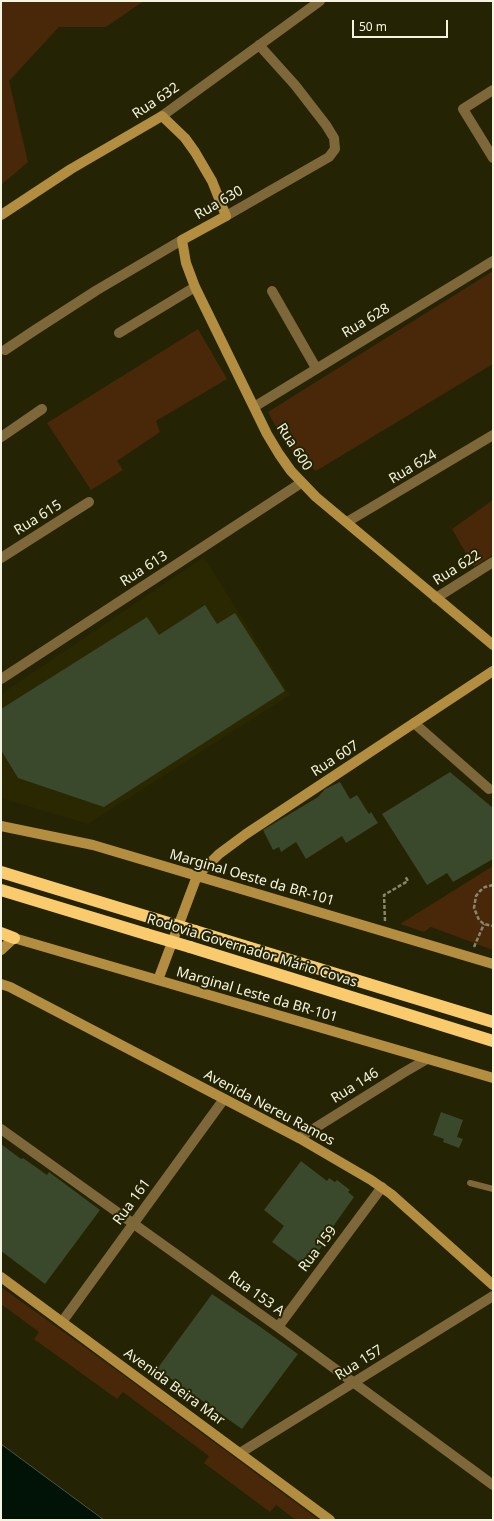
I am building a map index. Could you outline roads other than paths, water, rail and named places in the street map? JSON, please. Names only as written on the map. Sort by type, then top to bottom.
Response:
[{"type":"highway","name":"Rodovia Governador Mário Covas","points":[[1,872],[493,1022]]},
{"type":"highway","name":"Rodovia Governador Mário Covas","points":[[1,890],[493,1041]]},
{"type":"highway","points":[[1,933],[14,938]]},
{"type":"main road","name":"Rua 632","points":[[1,215],[71,169],[162,116]]},
{"type":"main road","points":[[162,116],[185,138],[195,152],[212,181],[226,216]]},
{"type":"main road","name":"Rua 630","points":[[182,240],[226,216]]},
{"type":"main road","name":"Rua 600","points":[[182,240],[186,263],[195,287],[254,407],[279,454],[301,483],[493,645]]},
{"type":"main road","name":"Rua 607","points":[[197,876],[219,854],[236,840],[493,671]]},
{"type":"main road","name":"Marginal Oeste da BR-101","points":[[1,826],[93,845],[493,964]]},
{"type":"main road","points":[[158,980],[197,876]]},
{"type":"main road","points":[[1,950],[14,938]]},
{"type":"main road","name":"Marginal Leste da BR-101","points":[[14,938],[493,1078]]},
{"type":"main road","name":"Avenida Nereu Ramos","points":[[1,977],[6,985],[299,1138],[382,1187],[493,1285]]},
{"type":"main road","name":"Avenida Beira Mar","points":[[1,1277],[330,1520]]},
{"type":"street","name":"Rua 632","points":[[162,116],[320,1]]},
{"type":"street","name":"Rua 630","points":[[226,216],[329,157],[335,149],[334,138],[322,119],[295,85],[259,45]]},
{"type":"street","points":[[493,90],[462,109],[493,158]]},
{"type":"street","name":"Rua 630","points":[[5,350],[97,290],[182,240]]},
{"type":"street","name":"Rua 628","points":[[254,407],[493,261]]},
{"type":"street","points":[[119,333],[195,287]]},
{"type":"street","points":[[272,291],[316,368]]},
{"type":"street","points":[[1,437],[42,409]]},
{"type":"street","name":"Rua 624","points":[[347,522],[493,435]]},
{"type":"street","name":"Rua 613","points":[[1,679],[301,483]]},
{"type":"street","name":"Rua 615","points":[[1,558],[89,502]]},
{"type":"street","name":"Rua 622","points":[[436,598],[493,562]]},
{"type":"street","points":[[414,723],[489,789]]},
{"type":"street","name":"Rua 146","points":[[299,1138],[427,1059]]},
{"type":"street","name":"Rua 161","points":[[62,1322],[224,1098]]},
{"type":"street","name":"Rua 153 A","points":[[1,1129],[278,1327],[493,1485]]},
{"type":"street","name":"Rua 159","points":[[278,1327],[382,1187]]},
{"type":"street","name":"Rua 157","points":[[240,1453],[493,1296]]},
{"type":"lane","points":[[470,1183],[493,1189]]}]
